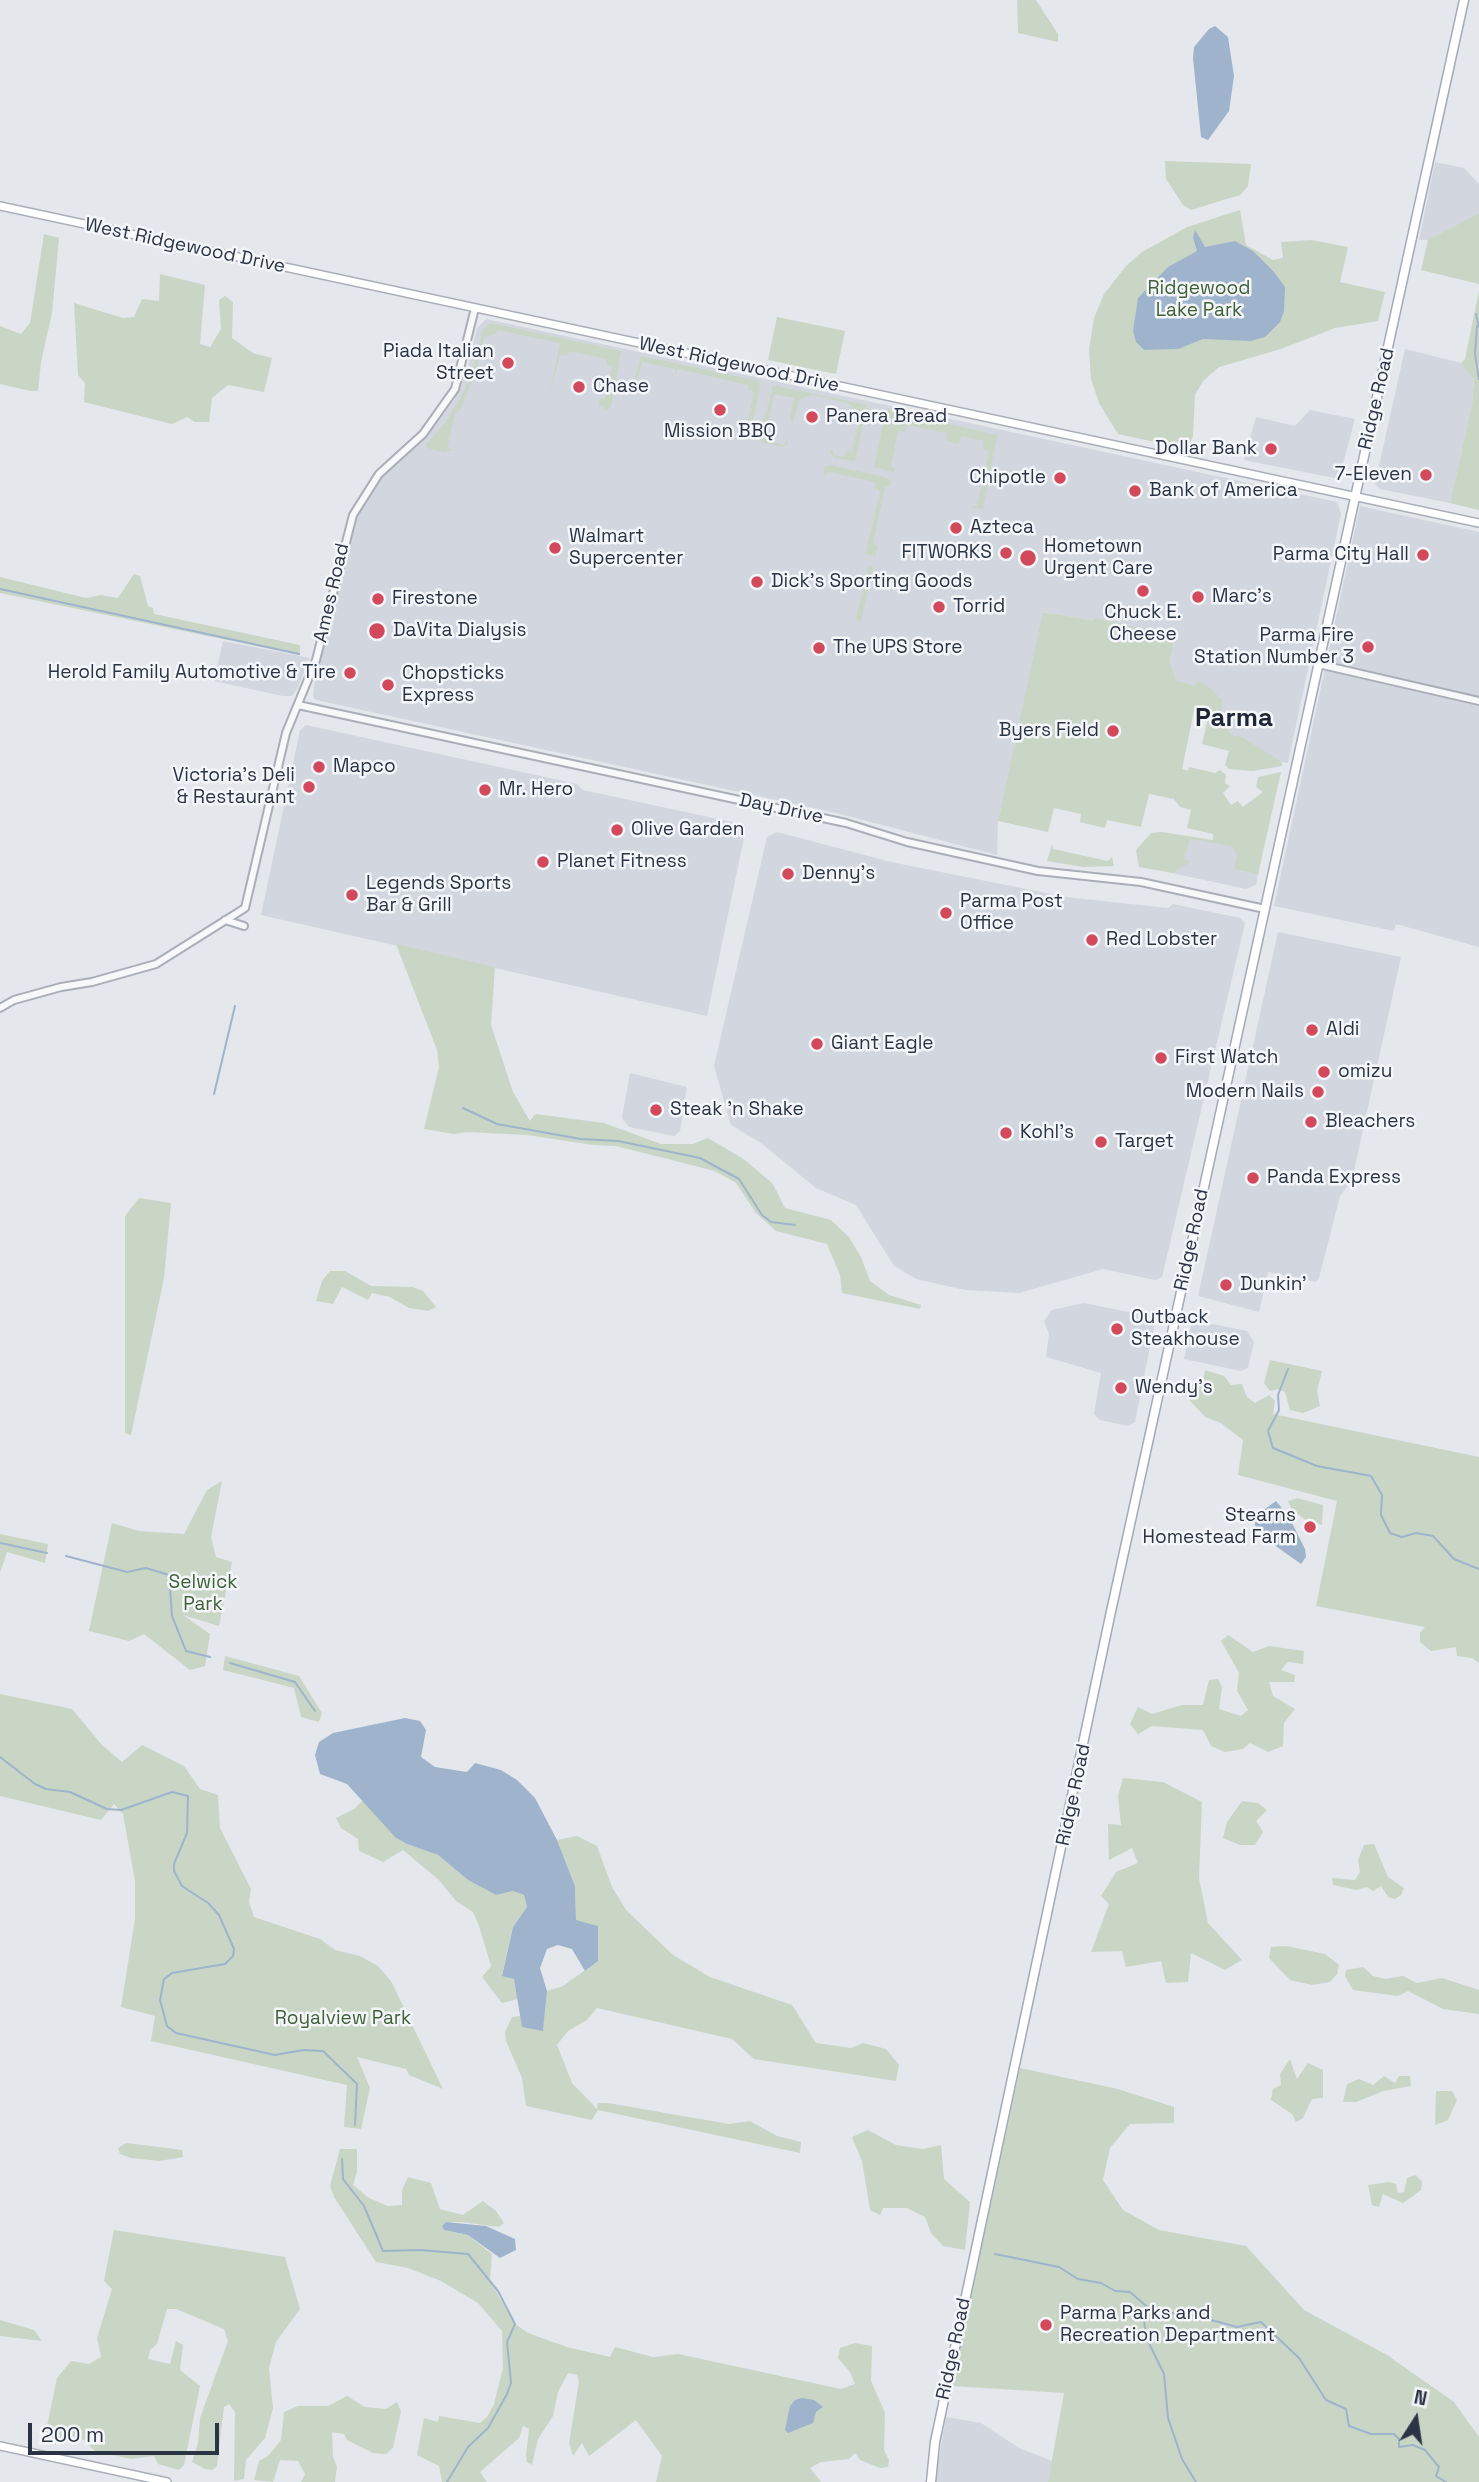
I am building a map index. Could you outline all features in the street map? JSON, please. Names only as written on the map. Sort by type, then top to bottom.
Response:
[{"type":"main road","name":"Ridge Road","points":[[931,2482],[944,2396],[1354,496],[1464,0]]},
{"type":"main road","name":"West Ridgewood Drive","points":[[0,205],[1479,523]]},
{"type":"main road","points":[[0,2446],[167,2482]]},
{"type":"street","name":"Ames Road","points":[[225,920],[245,908],[286,733],[316,660],[353,515],[379,474],[423,434],[455,389],[475,308]]},
{"type":"street","points":[[1318,664],[1479,701]]},
{"type":"street","name":"Day Drive","points":[[298,705],[817,817],[907,842],[1038,871],[1141,882],[1265,909]]},
{"type":"street","points":[[0,1008],[61,986],[92,982],[156,964],[225,920],[244,926]]},
{"type":"shaded area","points":[[1435,162],[1464,168],[1479,184],[1479,213],[1428,240],[1419,240]]},
{"type":"shaded area","points":[[486,319],[1337,502],[1341,514],[1288,763],[1242,751],[1224,737],[1202,689],[1176,680],[1170,662],[1175,637],[1044,612],[998,821],[997,855],[836,813],[316,700],[313,697],[314,686],[355,520],[378,479],[435,426],[455,399],[468,367],[477,328]]},
{"type":"shaded area","points":[[1405,349],[1461,363],[1474,380],[1472,404],[1450,503],[1380,489],[1375,484]]},
{"type":"shaded area","points":[[1310,410],[1355,419],[1339,479],[1244,460],[1256,417],[1295,426]]},
{"type":"shaded area","points":[[1360,506],[1479,532],[1479,947],[1396,924],[1394,931],[1274,906]]},
{"type":"shaded area","points":[[223,641],[310,658],[297,689],[292,696],[283,696],[214,681]]},
{"type":"shaded area","points":[[306,725],[577,784],[583,790],[741,824],[746,828],[707,1016],[261,915],[300,730]]},
{"type":"shaded area","points":[[777,832],[891,862],[1066,897],[1168,908],[1173,904],[1240,918],[1245,923],[1162,1277],[1155,1280],[1103,1269],[1019,1293],[965,1290],[916,1279],[894,1266],[856,1205],[816,1188],[761,1143],[731,1125],[714,1066],[767,837]]},
{"type":"shaded area","points":[[1173,834],[1263,850],[1256,885],[1246,889],[1167,872]]},
{"type":"shaded area","points":[[1278,932],[1401,957],[1352,1180],[1340,1196],[1319,1278],[1316,1282],[1268,1272],[1259,1312],[1198,1296]]},
{"type":"shaded area","points":[[630,1073],[687,1087],[680,1131],[674,1136],[629,1127],[622,1118]]},
{"type":"shaded area","points":[[1084,1303],[1148,1316],[1155,1322],[1135,1422],[1128,1426],[1100,1420],[1094,1414],[1101,1373],[1046,1357],[1049,1334],[1044,1321],[1052,1310]]},
{"type":"shaded area","points":[[1198,1321],[1247,1331],[1254,1342],[1248,1368],[1241,1371],[1184,1359],[1191,1325]]},
{"type":"shaded area","points":[[946,2417],[981,2423],[1019,2448],[1052,2461],[1048,2482],[935,2482]]},
{"type":"green space","points":[[1017,0],[1036,0],[1058,34],[1058,42],[1018,33]]},
{"type":"green space","points":[[1165,161],[1251,164],[1248,186],[1240,195],[1191,210],[1183,205],[1166,179]]},
{"type":"green space","name":"Ridgewood Lake Park","points":[[1240,210],[1246,245],[1273,260],[1283,258],[1281,242],[1311,240],[1348,247],[1340,282],[1385,292],[1378,321],[1335,328],[1281,349],[1219,367],[1203,381],[1195,395],[1193,436],[1187,449],[1118,434],[1099,403],[1091,379],[1089,349],[1094,318],[1104,294],[1126,266],[1142,252],[1187,227]]},
{"type":"green space","points":[[1479,213],[1479,284],[1421,270],[1428,240]]},
{"type":"green space","points":[[44,234],[59,238],[52,313],[41,362],[38,391],[30,391],[0,384],[0,326],[21,334],[30,323]]},
{"type":"green space","points":[[160,274],[205,285],[200,344],[210,347],[221,329],[219,300],[225,296],[233,302],[232,338],[253,353],[272,358],[264,392],[228,385],[212,398],[209,422],[195,422],[187,417],[172,424],[84,402],[85,383],[78,375],[74,303],[123,318],[134,317],[142,299],[159,301]]},
{"type":"green space","points":[[1479,291],[1479,510],[1450,503],[1472,404],[1474,380],[1461,363],[1465,359]]},
{"type":"green space","points":[[777,317],[845,331],[836,374],[768,360]]},
{"type":"green space","points":[[491,323],[621,351],[611,406],[607,410],[599,405],[600,398],[605,399],[612,366],[607,364],[607,359],[569,351],[567,356],[560,355],[549,397],[560,343],[497,330],[496,334],[484,337],[477,368],[460,411],[455,413],[447,449],[452,449],[445,453],[428,448],[426,444],[446,422],[460,399],[473,371],[483,329]]},
{"type":"green space","points":[[641,356],[759,381],[750,434],[745,435],[754,392],[748,390],[748,385],[678,369],[675,375],[675,369],[642,362],[638,379],[635,378]]},
{"type":"green space","points":[[773,385],[867,405],[855,461],[834,458],[830,452],[832,449],[834,455],[844,457],[846,451],[852,452],[861,413],[847,403],[812,395],[799,400],[793,424],[790,419],[794,398],[774,394],[766,432],[770,435],[770,441],[784,445],[787,440],[788,443],[782,447],[761,442],[760,436]]},
{"type":"green space","points":[[886,409],[997,435],[983,509],[971,507],[977,506],[989,451],[983,449],[984,441],[961,436],[959,444],[946,441],[947,433],[906,425],[905,432],[898,431],[891,466],[895,468],[894,472],[874,467]]},
{"type":"green space","points":[[829,465],[885,477],[891,481],[890,487],[885,487],[873,543],[878,546],[875,556],[861,553],[866,552],[880,491],[874,488],[875,482],[829,472],[824,476],[824,467]]},
{"type":"green space","points":[[869,565],[873,567],[861,622],[856,619]]},
{"type":"green space","points":[[134,574],[140,576],[148,606],[153,608],[154,614],[300,645],[300,655],[0,593],[0,577],[86,598],[101,595],[118,598]]},
{"type":"green space","points":[[1043,612],[1094,621],[1095,618],[1175,636],[1170,662],[1176,680],[1194,686],[1198,681],[1210,688],[1222,700],[1221,722],[1234,737],[1238,735],[1282,762],[1282,766],[1253,771],[1229,769],[1225,765],[1229,751],[1202,744],[1210,710],[1195,706],[1182,769],[1188,771],[1189,767],[1215,773],[1220,770],[1226,775],[1225,783],[1230,786],[1223,793],[1231,805],[1238,801],[1243,807],[1263,792],[1256,787],[1258,777],[1281,772],[1258,874],[1234,869],[1237,854],[1232,846],[1190,839],[1184,859],[1190,862],[1173,873],[1139,867],[1136,850],[1151,833],[1162,832],[1213,840],[1213,834],[1187,828],[1191,810],[1180,807],[1174,799],[1149,794],[1141,827],[1107,820],[1105,828],[1080,822],[1081,814],[1054,808],[1048,832],[998,821]]},
{"type":"green space","points":[[1052,844],[1053,849],[1108,861],[1112,857],[1114,866],[1083,867],[1047,861]]},
{"type":"green space","points":[[396,944],[495,967],[491,1025],[513,1092],[530,1121],[535,1114],[604,1123],[661,1144],[693,1144],[708,1138],[745,1160],[773,1184],[785,1208],[831,1220],[849,1237],[861,1257],[870,1281],[889,1295],[921,1305],[920,1309],[842,1293],[840,1275],[827,1244],[776,1231],[756,1213],[736,1183],[715,1171],[616,1146],[527,1135],[466,1132],[454,1134],[424,1129],[439,1067],[437,1050]]},
{"type":"green space","points":[[139,1198],[171,1203],[164,1278],[131,1435],[125,1433],[125,1216]]},
{"type":"green space","points":[[330,1271],[345,1271],[371,1286],[413,1287],[423,1291],[436,1307],[428,1311],[409,1308],[390,1297],[372,1293],[368,1300],[342,1287],[333,1304],[316,1301],[322,1281]]},
{"type":"green space","points":[[1270,1360],[1322,1371],[1317,1391],[1320,1406],[1303,1413],[1290,1410],[1285,1392],[1278,1389],[1270,1391],[1264,1383]]},
{"type":"green space","points":[[1205,1370],[1224,1376],[1231,1385],[1242,1384],[1247,1397],[1255,1403],[1269,1395],[1275,1401],[1273,1414],[1479,1457],[1479,1663],[1472,1658],[1457,1656],[1456,1647],[1431,1651],[1420,1642],[1420,1633],[1425,1627],[1316,1606],[1337,1501],[1238,1475],[1243,1440],[1221,1423],[1205,1417],[1183,1393],[1186,1384],[1202,1384]]},
{"type":"green space","name":"Selwick Park","points":[[222,1481],[211,1537],[216,1557],[232,1562],[219,1626],[183,1615],[210,1634],[205,1666],[190,1670],[144,1634],[129,1641],[89,1631],[112,1523],[139,1531],[184,1534],[207,1490]]},
{"type":"green space","points":[[1297,1498],[1323,1505],[1322,1525],[1306,1520],[1292,1510],[1288,1501]]},
{"type":"green space","points":[[0,1534],[48,1544],[45,1563],[7,1552],[0,1573]]},
{"type":"green space","points":[[1228,1635],[1253,1652],[1269,1646],[1304,1651],[1303,1664],[1288,1662],[1281,1670],[1295,1675],[1294,1682],[1269,1682],[1273,1696],[1295,1709],[1284,1723],[1283,1746],[1268,1752],[1250,1743],[1243,1749],[1225,1752],[1211,1746],[1203,1730],[1152,1726],[1138,1734],[1130,1724],[1138,1707],[1152,1714],[1182,1705],[1203,1705],[1209,1680],[1218,1679],[1222,1687],[1219,1709],[1241,1716],[1248,1710],[1237,1691],[1239,1673],[1221,1641]]},
{"type":"green space","points":[[225,1656],[299,1676],[322,1713],[319,1722],[301,1717],[294,1688],[223,1670]]},
{"type":"green space","name":"Royalview Park","points":[[0,1694],[72,1709],[102,1745],[122,1762],[142,1745],[184,1766],[200,1789],[218,1795],[220,1828],[251,1889],[249,1902],[254,1917],[320,1939],[335,1950],[360,1956],[378,1966],[391,1981],[443,2089],[409,2075],[406,2069],[357,2057],[370,2088],[361,2129],[344,2127],[347,2085],[151,2041],[155,2016],[121,2007],[135,1919],[135,1881],[123,1814],[114,1804],[101,1820],[0,1796]]},
{"type":"green space","points":[[1123,1778],[1163,1782],[1202,1802],[1199,1878],[1208,1923],[1242,1960],[1225,1970],[1191,1953],[1188,1982],[1166,1983],[1161,1961],[1126,1967],[1122,1951],[1091,1952],[1109,1904],[1101,1896],[1116,1872],[1138,1863],[1132,1848],[1109,1860],[1108,1824],[1121,1825],[1118,1796]]},
{"type":"green space","points":[[363,1800],[407,1844],[438,1855],[468,1880],[496,1895],[513,1891],[524,1895],[527,1907],[513,1927],[502,1975],[514,1979],[518,1999],[502,2003],[482,1977],[491,1966],[473,1912],[456,1901],[439,1880],[403,1850],[383,1862],[359,1851],[358,1839],[341,1828],[336,1818],[354,1809]]},
{"type":"green space","points":[[1242,1801],[1258,1803],[1267,1810],[1256,1821],[1263,1832],[1255,1845],[1240,1845],[1223,1838],[1227,1822]]},
{"type":"green space","points":[[577,1836],[597,1846],[612,1887],[626,1910],[673,1955],[710,1977],[792,2005],[816,2043],[851,2048],[863,2043],[886,2049],[899,2065],[896,2081],[754,2059],[732,2039],[597,2008],[587,2020],[568,2031],[557,2045],[572,2083],[597,2109],[598,2103],[608,2103],[729,2124],[750,2121],[777,2136],[801,2142],[800,2153],[598,2110],[592,2120],[526,2106],[522,2078],[506,2041],[505,2032],[512,2017],[521,2016],[522,2027],[543,2030],[547,1991],[563,1986],[598,1961],[576,1920],[575,1886],[557,1840]]},
{"type":"green space","points":[[1374,1844],[1388,1877],[1404,1888],[1401,1895],[1395,1899],[1388,1897],[1381,1886],[1373,1891],[1367,1887],[1356,1890],[1333,1885],[1332,1878],[1355,1880],[1360,1872],[1358,1860],[1364,1845]]},
{"type":"green space","points":[[1286,1946],[1325,1954],[1339,1965],[1337,1974],[1330,1982],[1312,1985],[1290,1980],[1269,1958],[1271,1947]]},
{"type":"green space","points":[[1363,1967],[1373,1976],[1386,1979],[1403,1976],[1417,1983],[1442,1978],[1479,1990],[1479,2014],[1443,2009],[1408,1991],[1398,1996],[1353,1990],[1345,1976],[1346,1970]]},
{"type":"green space","points":[[1290,2059],[1297,2079],[1308,2063],[1323,2070],[1323,2098],[1312,2099],[1303,2118],[1296,2122],[1292,2114],[1271,2100],[1273,2089],[1281,2085],[1280,2074]]},
{"type":"green space","points":[[1020,2068],[1118,2089],[1174,2107],[1174,2123],[1130,2124],[1110,2148],[1103,2180],[1123,2210],[1159,2230],[1246,2246],[1304,2310],[1387,2355],[1454,2402],[1479,2437],[1479,2482],[1048,2482],[1064,2393],[952,2386]]},
{"type":"green space","points":[[1384,2076],[1395,2083],[1399,2076],[1410,2076],[1411,2086],[1383,2091],[1356,2102],[1343,2102],[1347,2084],[1359,2079],[1373,2085]]},
{"type":"green space","points":[[1436,2091],[1452,2091],[1457,2100],[1448,2120],[1435,2125]]},
{"type":"green space","points":[[868,2130],[896,2145],[923,2149],[941,2145],[944,2179],[970,2202],[965,2250],[943,2246],[931,2233],[925,2217],[907,2208],[883,2208],[880,2215],[870,2210],[862,2161],[852,2137]]},
{"type":"green space","points":[[126,2143],[182,2150],[183,2157],[159,2161],[131,2158],[120,2154],[118,2148]]},
{"type":"green space","points":[[340,2149],[357,2149],[357,2172],[353,2185],[369,2198],[388,2206],[402,2205],[402,2190],[408,2177],[431,2183],[440,2209],[463,2215],[483,2201],[496,2211],[504,2223],[499,2227],[461,2222],[446,2222],[442,2226],[444,2230],[468,2235],[492,2254],[490,2281],[515,2324],[528,2333],[567,2347],[610,2357],[615,2347],[653,2357],[678,2354],[841,2389],[855,2384],[850,2372],[838,2358],[840,2348],[855,2343],[872,2346],[871,2381],[885,2413],[884,2450],[889,2460],[888,2467],[880,2468],[860,2460],[855,2453],[849,2459],[821,2462],[810,2468],[821,2482],[656,2482],[662,2456],[636,2420],[589,2456],[582,2443],[573,2456],[569,2443],[579,2382],[577,2375],[568,2373],[558,2392],[553,2416],[538,2439],[532,2465],[527,2462],[526,2455],[529,2429],[523,2426],[519,2438],[480,2472],[487,2482],[442,2482],[439,2466],[417,2455],[424,2418],[438,2422],[439,2416],[480,2423],[487,2417],[494,2404],[503,2368],[502,2331],[478,2303],[441,2281],[408,2268],[376,2262],[334,2197],[330,2186]]},
{"type":"green space","points":[[1416,2175],[1422,2182],[1421,2190],[1403,2203],[1383,2194],[1379,2207],[1372,2205],[1368,2185],[1389,2182],[1396,2184],[1398,2193],[1404,2192],[1407,2178]]},
{"type":"green space","points":[[114,2230],[285,2257],[300,2309],[276,2342],[269,2368],[273,2408],[265,2438],[246,2460],[244,2479],[234,2481],[235,2412],[229,2404],[224,2407],[217,2466],[212,2470],[205,2469],[192,2462],[198,2443],[200,2418],[228,2341],[224,2329],[176,2309],[167,2309],[157,2344],[150,2350],[148,2359],[170,2364],[176,2341],[183,2345],[180,2370],[200,2386],[184,2465],[179,2470],[158,2464],[154,2456],[131,2459],[95,2451],[84,2440],[64,2433],[55,2445],[45,2436],[57,2378],[71,2361],[89,2364],[101,2357],[97,2338],[112,2289],[104,2281]]},
{"type":"green space","points":[[0,2320],[34,2330],[42,2341],[0,2336]]},
{"type":"green space","points":[[347,2396],[365,2407],[386,2409],[397,2402],[401,2411],[393,2448],[386,2454],[373,2453],[347,2440],[344,2434],[332,2432],[333,2456],[337,2467],[335,2482],[301,2482],[305,2474],[298,2461],[280,2460],[273,2482],[254,2480],[259,2461],[268,2456],[281,2440],[284,2412],[298,2406],[328,2406]]},
{"type":"water","points":[[1215,26],[1228,37],[1234,76],[1229,111],[1208,140],[1201,137],[1193,58],[1194,47],[1209,29]]},
{"type":"water","points":[[1195,230],[1205,247],[1235,241],[1253,251],[1274,272],[1285,287],[1284,311],[1280,322],[1265,337],[1251,341],[1203,339],[1178,349],[1144,350],[1136,342],[1133,331],[1138,298],[1168,267],[1197,251],[1193,238]]},
{"type":"water","points":[[1276,1501],[1289,1517],[1305,1549],[1306,1557],[1301,1564],[1256,1532],[1254,1517]]},
{"type":"water","points":[[405,1718],[420,1721],[426,1730],[421,1757],[435,1767],[467,1772],[475,1763],[501,1770],[517,1780],[535,1798],[557,1840],[575,1886],[576,1920],[598,1926],[598,1961],[585,1971],[572,1949],[558,1945],[547,1949],[540,1968],[547,1991],[543,2031],[522,2027],[514,1979],[502,1976],[513,1927],[527,1907],[524,1895],[513,1891],[496,1895],[468,1880],[438,1855],[395,1837],[347,1784],[320,1774],[315,1755],[319,1742],[333,1733]]},
{"type":"water","points":[[446,2222],[486,2226],[515,2239],[516,2250],[500,2258],[468,2235],[444,2230],[442,2226]]},
{"type":"water","points":[[795,2400],[814,2400],[823,2407],[816,2412],[813,2423],[788,2433],[785,2430],[790,2406]]},
{"type":"waterway","points":[[1476,314],[1479,327]]},
{"type":"waterway","points":[[1477,326],[1475,354],[1479,379]]},
{"type":"waterway","points":[[0,589],[299,654]]},
{"type":"waterway","points":[[214,1094],[235,1006]]},
{"type":"waterway","points":[[463,1108],[497,1124],[581,1139],[618,1141],[700,1158],[739,1179],[762,1215],[771,1222],[795,1225]]},
{"type":"waterway","points":[[1288,1369],[1278,1395],[1279,1410],[1268,1431],[1273,1448],[1317,1466],[1371,1476],[1382,1495],[1381,1515],[1390,1533],[1402,1537],[1416,1533],[1433,1536],[1454,1559],[1479,1569]]},
{"type":"waterway","points":[[0,1543],[47,1553]]},
{"type":"waterway","points":[[66,1556],[127,1572],[146,1568],[169,1575],[172,1616],[186,1651],[210,1657]]},
{"type":"waterway","points":[[230,1663],[295,1682],[315,1711]]},
{"type":"waterway","points":[[0,1757],[35,1784],[46,1789],[70,1792],[107,1809],[121,1810],[172,1792],[188,1796],[187,1833],[174,1864],[174,1871],[182,1886],[208,1903],[219,1915],[234,1949],[233,1956],[225,1964],[172,1973],[164,1979],[160,2000],[167,2026],[176,2033],[275,2055],[303,2050],[323,2051],[357,2084],[355,2125]]},
{"type":"waterway","points":[[342,2159],[343,2179],[364,2206],[383,2251],[420,2250],[468,2254],[498,2291],[515,2324],[507,2342],[511,2383],[507,2394],[488,2428],[468,2447],[447,2482]]},
{"type":"waterway","points":[[995,2254],[1059,2267],[1078,2279],[1101,2283],[1115,2291],[1130,2292],[1151,2310],[1200,2317],[1237,2327],[1261,2322],[1299,2358],[1326,2400],[1346,2409],[1349,2426],[1371,2434],[1394,2434],[1399,2439],[1399,2447],[1413,2445],[1425,2450],[1439,2467],[1436,2476],[1446,2482]]},
{"type":"waterway","points":[[1145,2306],[1143,2312],[1146,2337],[1164,2374],[1168,2418],[1182,2459],[1196,2482]]},
{"type":"place","name":"Piada Italian Street","points":[[508,363]]},
{"type":"place","name":"Chase","points":[[579,387]]},
{"type":"place","name":"Mission BBQ","points":[[720,410]]},
{"type":"place","name":"Panera Bread","points":[[812,417]]},
{"type":"place","name":"Dollar Bank","points":[[1271,449]]},
{"type":"place","name":"7-Eleven","points":[[1426,475]]},
{"type":"place","name":"Chipotle","points":[[1060,478]]},
{"type":"place","name":"Bank of America","points":[[1135,491]]},
{"type":"place","name":"Azteca","points":[[956,528]]},
{"type":"place","name":"Walmart Supercenter","points":[[555,548]]},
{"type":"place","name":"FITWORKS","points":[[1006,553]]},
{"type":"place","name":"Parma City Hall","points":[[1423,555]]},
{"type":"place","name":"Hometown Urgent Care","points":[[1028,558]]},
{"type":"place","name":"Dick's Sporting Goods","points":[[757,582]]},
{"type":"place","name":"Chuck E. Cheese","points":[[1143,591]]},
{"type":"place","name":"Marc's","points":[[1198,597]]},
{"type":"place","name":"Firestone","points":[[378,599]]},
{"type":"place","name":"Torrid","points":[[939,607]]},
{"type":"place","name":"DaVita Dialysis","points":[[377,631]]},
{"type":"place","name":"Parma Fire Station Number 3","points":[[1368,647]]},
{"type":"place","name":"The UPS Store","points":[[819,648]]},
{"type":"place","name":"Herold Family Automotive & Tire","points":[[350,673]]},
{"type":"place","name":"Chopsticks Express","points":[[388,685]]},
{"type":"place","name":"Byers Field","points":[[1113,731]]},
{"type":"place","name":"Mapco","points":[[319,767]]},
{"type":"place","name":"Victoria's Deli & Restaurant","points":[[309,787]]},
{"type":"place","name":"Mr. Hero","points":[[485,790]]},
{"type":"place","name":"Olive Garden","points":[[617,830]]},
{"type":"place","name":"Planet Fitness","points":[[543,862]]},
{"type":"place","name":"Denny's","points":[[788,874]]},
{"type":"place","name":"Legends Sports Bar & Grill","points":[[352,895]]},
{"type":"place","name":"Parma Post Office","points":[[946,913]]},
{"type":"place","name":"Red Lobster","points":[[1092,940]]},
{"type":"place","name":"Aldi","points":[[1312,1030]]},
{"type":"place","name":"Giant Eagle","points":[[817,1044]]},
{"type":"place","name":"First Watch","points":[[1161,1058]]},
{"type":"place","name":"omizu","points":[[1324,1072]]},
{"type":"place","name":"Modern Nails","points":[[1318,1092]]},
{"type":"place","name":"Steak 'n Shake","points":[[656,1110]]},
{"type":"place","name":"Bleachers","points":[[1311,1122]]},
{"type":"place","name":"Kohl's","points":[[1006,1133]]},
{"type":"place","name":"Target","points":[[1101,1142]]},
{"type":"place","name":"Panda Express","points":[[1253,1178]]},
{"type":"place","name":"Dunkin'","points":[[1226,1285]]},
{"type":"place","name":"Outback Steakhouse","points":[[1117,1329]]},
{"type":"place","name":"Wendy's","points":[[1121,1388]]},
{"type":"place","name":"Stearns Homestead Farm","points":[[1310,1527]]},
{"type":"place","name":"Parma Parks and Recreation Department","points":[[1046,2325]]},
{"type":"district","name":"Parma","points":[[1234,719]]}]
